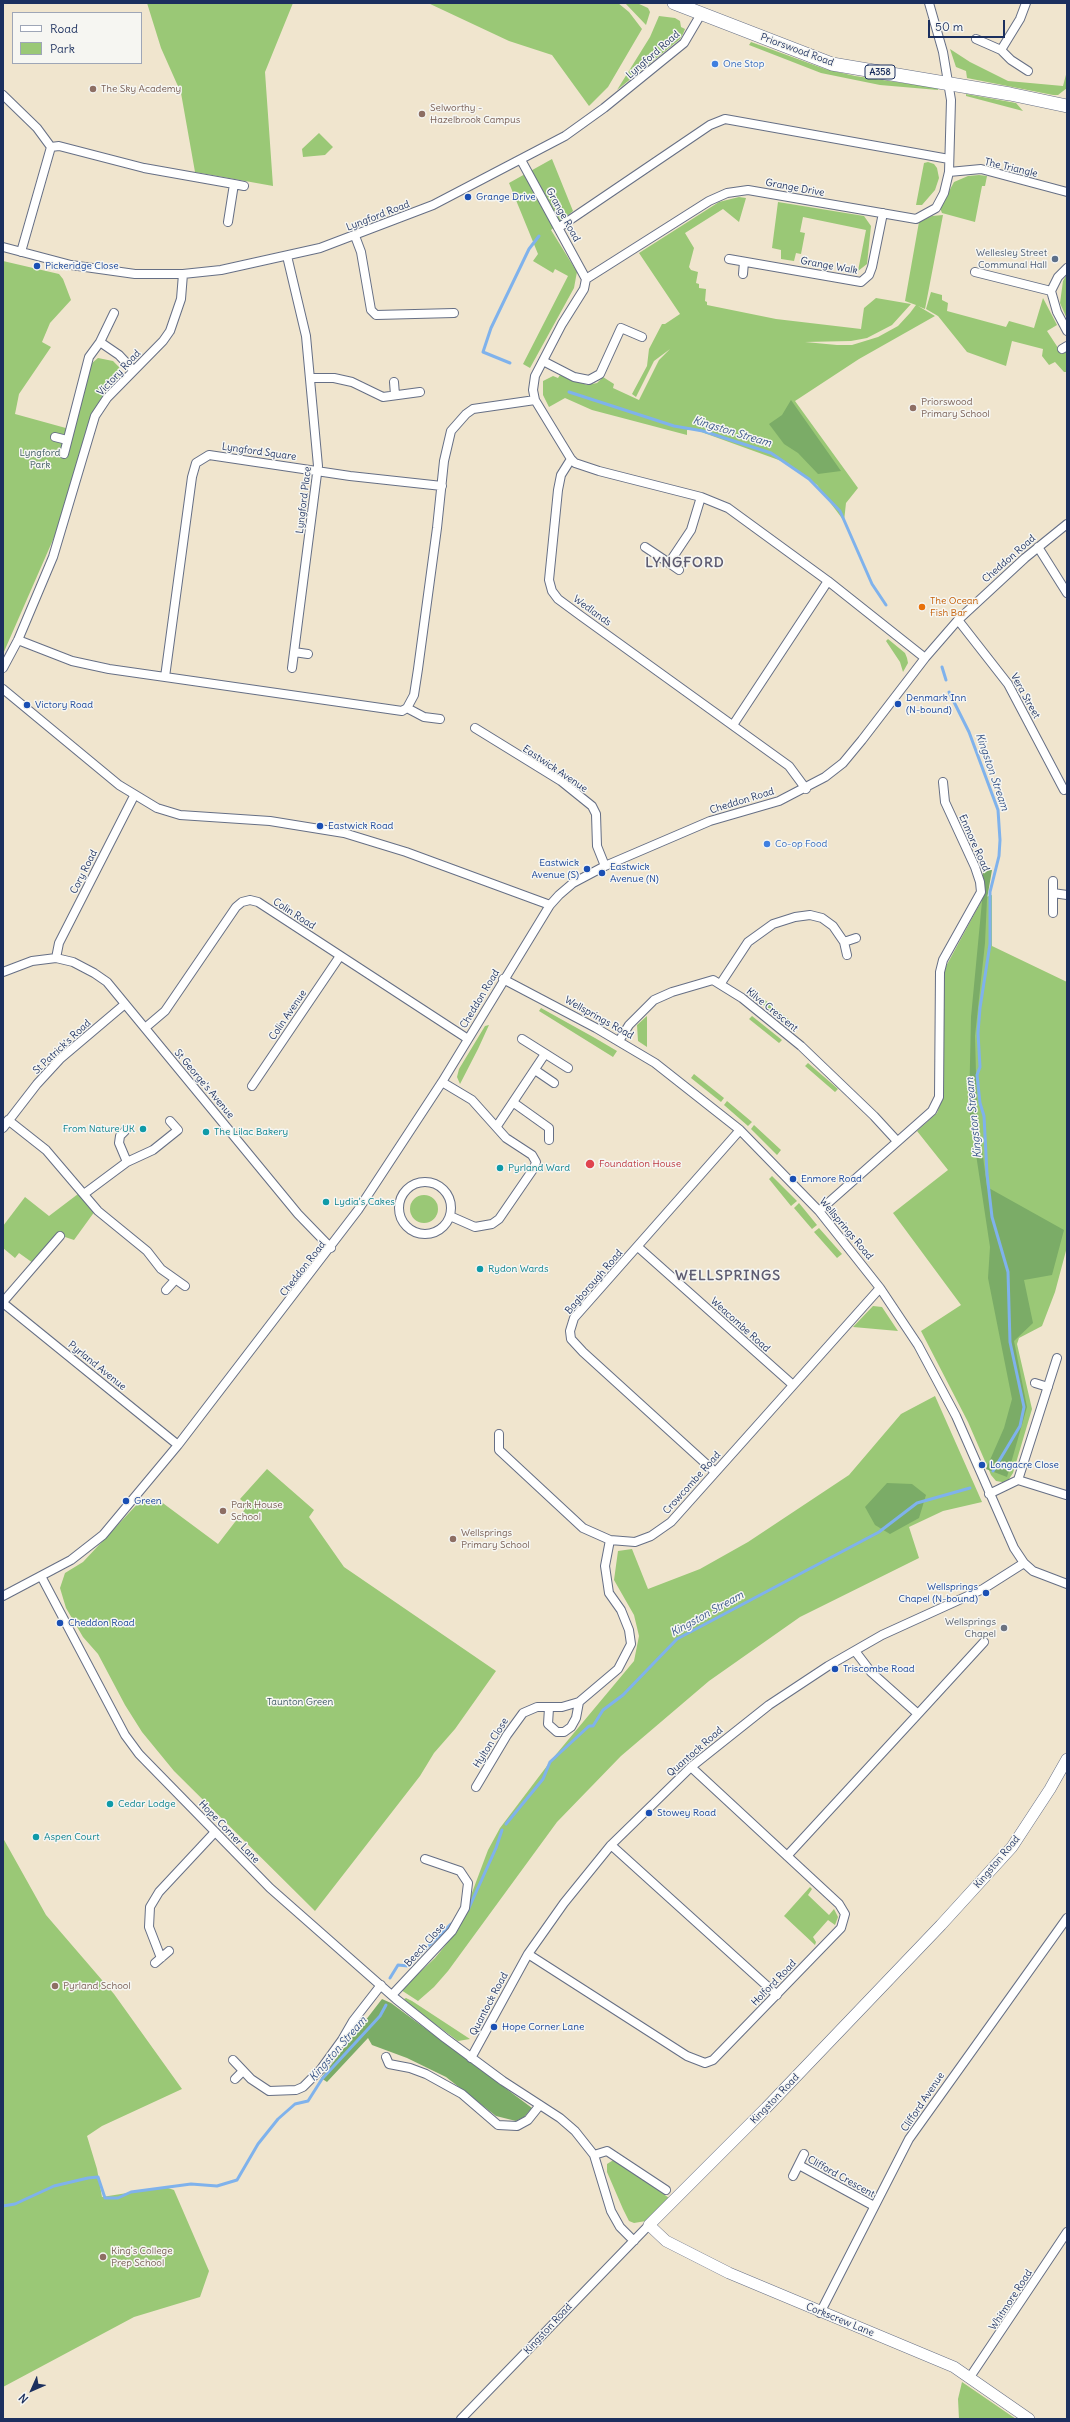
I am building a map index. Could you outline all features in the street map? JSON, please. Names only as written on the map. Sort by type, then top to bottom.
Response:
[{"type":"main road","name":"Priorswood Road","points":[[674,3],[832,64],[948,83],[1067,106]]},
{"type":"street","name":"Grange Drive","points":[[586,279],[689,213],[727,193],[748,190],[916,219],[928,213],[939,203],[949,172],[951,100],[943,52],[929,3]]},
{"type":"street","points":[[1001,50],[1020,19],[1026,3]]},
{"type":"street","name":"Lyngford Road","points":[[3,247],[104,271],[135,274],[183,274],[244,266],[287,256],[355,236],[433,206],[565,136],[684,43],[701,14]]},
{"type":"street","points":[[976,39],[1001,50],[1011,60],[1028,71]]},
{"type":"street","points":[[3,95],[37,128],[51,147]]},
{"type":"street","points":[[558,228],[710,125],[725,119],[949,159]]},
{"type":"street","points":[[51,147],[59,146],[144,168],[244,186]]},
{"type":"street","points":[[21,252],[51,147]]},
{"type":"street","name":"Grange Road","points":[[521,160],[586,279]]},
{"type":"street","name":"The Triangle","points":[[949,172],[981,169],[1067,192]]},
{"type":"street","points":[[228,222],[234,184]]},
{"type":"street","name":"Grange Walk","points":[[729,259],[861,282],[869,275],[872,268],[883,213]]},
{"type":"street","points":[[355,236],[361,252],[371,310],[376,315],[454,313]]},
{"type":"street","name":"Lyngford Place","points":[[287,256],[306,336],[318,471],[292,668]]},
{"type":"street","points":[[743,274],[744,262]]},
{"type":"street","points":[[1067,268],[1058,277],[1052,291],[1057,312],[1067,331]]},
{"type":"street","points":[[975,272],[1052,291]]},
{"type":"street","name":"Victory Road","points":[[3,668],[18,640],[63,530],[95,416],[107,398],[133,370],[164,341],[170,331],[182,299],[183,274]]},
{"type":"street","points":[[586,279],[584,289],[562,324],[535,376],[533,390],[535,400],[571,459],[575,463],[599,471],[701,497],[728,508],[828,581],[925,658]]},
{"type":"street","points":[[64,454],[89,357],[100,342],[114,313]]},
{"type":"street","points":[[543,361],[574,377],[589,380],[600,374],[621,328],[642,337]]},
{"type":"street","points":[[100,342],[119,355],[133,370]]},
{"type":"street","points":[[310,378],[334,378],[352,382],[383,397],[420,392]]},
{"type":"street","points":[[394,382],[396,395]]},
{"type":"street","points":[[18,640],[72,661],[109,669],[402,711],[408,708],[414,695],[447,443],[452,431],[466,414],[483,406],[535,400]]},
{"type":"street","points":[[55,437],[67,440]]},
{"type":"street","name":"Lyngford Square","points":[[165,677],[180,552],[196,463],[208,455],[318,471],[442,486]]},
{"type":"street","name":"Wedlands","points":[[571,459],[561,475],[557,497],[549,580],[552,591],[570,607],[788,766],[806,788]]},
{"type":"street","points":[[669,564],[691,530],[701,497]]},
{"type":"street","name":"Cheddon Road","points":[[3,1596],[71,1560],[103,1535],[178,1445],[331,1248],[442,1082],[503,979],[550,905],[573,884],[605,866],[710,822],[779,801],[806,788],[843,762],[862,740],[925,658],[958,620],[1038,547],[1067,524]]},
{"type":"street","points":[[645,547],[679,570]]},
{"type":"street","points":[[1038,547],[1067,593]]},
{"type":"street","points":[[732,725],[828,581]]},
{"type":"street","name":"Vera Street","points":[[958,620],[1008,684],[1064,790]]},
{"type":"street","points":[[294,652],[308,654]]},
{"type":"street","points":[[3,689],[134,796],[157,808],[180,815],[262,820],[344,833],[406,852],[550,905]]},
{"type":"street","points":[[408,708],[424,716],[440,719]]},
{"type":"street","name":"Eastwick Avenue","points":[[475,728],[561,781],[592,806],[596,814],[597,846],[605,866]]},
{"type":"street","name":"Enmore Road","points":[[819,1210],[932,1111],[938,1101],[940,972],[943,960],[981,892],[980,882],[975,867],[945,802],[944,782]]},
{"type":"street","name":"Cory Road","points":[[56,958],[59,943],[134,796]]},
{"type":"street","points":[[1053,881],[1053,913]]},
{"type":"street","points":[[1053,894],[1067,895]]},
{"type":"street","name":"Colin Road","points":[[145,1028],[165,1011],[236,907],[242,902],[258,902],[468,1039]]},
{"type":"street","points":[[619,1040],[629,1025],[654,1000],[672,992],[703,982],[713,980],[721,983],[748,942],[773,924],[810,915],[822,918],[833,926],[844,942],[848,955]]},
{"type":"street","points":[[844,942],[856,938]]},
{"type":"street","name":"Colin Avenue","points":[[252,1086],[340,956]]},
{"type":"street","points":[[3,972],[32,961],[56,958]]},
{"type":"street","name":"St George's Avenue","points":[[56,958],[73,962],[107,982],[298,1214],[331,1248]]},
{"type":"street","name":"Wellsprings Road","points":[[503,979],[619,1040],[655,1063],[740,1130],[819,1210],[880,1288],[918,1345],[942,1387],[1014,1548],[1024,1564],[1043,1576],[1067,1584]]},
{"type":"street","name":"Kilve Crescent","points":[[721,983],[801,1046],[874,1116],[897,1141]]},
{"type":"street","name":"St Patrick's Road","points":[[3,1128],[37,1084],[60,1060],[126,1004]]},
{"type":"street","points":[[522,1039],[568,1068]]},
{"type":"street","points":[[497,1126],[514,1103],[545,1054]]},
{"type":"street","points":[[535,1070],[554,1083]]},
{"type":"street","points":[[442,1082],[472,1100],[497,1126],[506,1138],[535,1158],[534,1168],[499,1219],[492,1224],[476,1227],[450,1216]]},
{"type":"street","points":[[514,1103],[549,1128],[549,1140]]},
{"type":"street","points":[[8,1120],[46,1150],[98,1211],[140,1245],[161,1269],[185,1286]]},
{"type":"street","points":[[84,1194],[127,1162],[153,1150],[178,1130],[170,1121]]},
{"type":"street","name":"Bagborough Road","points":[[715,1472],[571,1339],[570,1331],[574,1318],[740,1130]]},
{"type":"street","points":[[125,1131],[120,1136],[119,1143],[127,1162]]},
{"type":"street","points":[[423,1182],[432,1183],[445,1192],[451,1208],[450,1216],[446,1224],[431,1234],[413,1232],[400,1219],[399,1201],[402,1194],[412,1186],[423,1182]]},
{"type":"street","name":"Pyrland Avenue","points":[[60,1236],[3,1303],[178,1445]]},
{"type":"street","name":"Weacombe Road","points":[[638,1247],[793,1385]]},
{"type":"street","points":[[166,1290],[175,1280]]},
{"type":"street","name":"Crowcombe Road","points":[[499,1434],[499,1450],[583,1528],[610,1540],[635,1542],[651,1536],[661,1530],[715,1472],[880,1288]]},
{"type":"street","points":[[1018,1480],[1057,1358]]},
{"type":"street","points":[[1035,1383],[1048,1387]]},
{"type":"street","points":[[989,1494],[1018,1480],[1066,1495]]},
{"type":"street","name":"Hylton Close","points":[[476,1787],[507,1735],[523,1713],[537,1707],[549,1708],[579,1702],[618,1669],[631,1644],[629,1630],[621,1610],[609,1593],[605,1566],[610,1540]]},
{"type":"street","name":"Quantock Road","points":[[471,2058],[528,1954],[564,1903],[611,1845],[691,1767],[769,1705],[855,1651],[882,1635],[983,1589],[1024,1564]]},
{"type":"street","name":"Hope Corner Lane","points":[[41,1576],[125,1735],[139,1754],[270,1888],[392,1995],[471,2058],[575,2131],[594,2155],[611,2211],[620,2227],[634,2241]]},
{"type":"street","points":[[787,1856],[984,1642]]},
{"type":"street","points":[[855,1651],[872,1672],[918,1714]]},
{"type":"street","points":[[549,1708],[548,1724],[557,1732],[564,1732],[571,1727],[576,1718],[579,1702]]},
{"type":"street","name":"Kingston Road","points":[[461,2419],[649,2225],[766,2108],[941,1925],[1012,1847],[1050,1789],[1067,1759]]},
{"type":"street","name":"Holford Road","points":[[528,1954],[688,2056],[705,2063],[713,2060],[841,1928],[844,1914],[839,1904],[691,1767]]},
{"type":"street","points":[[169,1951],[158,1960],[149,1927],[148,1917],[150,1907],[159,1892],[215,1832]]},
{"type":"street","points":[[611,1845],[777,1995]]},
{"type":"street","name":"Beech Close","points":[[392,1995],[452,1931],[464,1908],[468,1883],[460,1871],[425,1859]]},
{"type":"street","name":"Clifford Avenue","points":[[820,2313],[910,2139],[1067,1918]]},
{"type":"street","points":[[233,2060],[243,2071],[269,2091],[287,2092],[303,2087],[321,2069],[342,2040],[352,2021],[381,1985]]},
{"type":"street","points":[[386,2064],[410,2068],[444,2084],[462,2094],[498,2125],[517,2126],[528,2120],[540,2105]]},
{"type":"street","points":[[235,2079],[243,2071]]},
{"type":"street","points":[[594,2155],[607,2151],[629,2163],[666,2190]]},
{"type":"street","name":"Clifford Crescent","points":[[793,2176],[804,2154]]},
{"type":"street","name":"Clifford Crescent","points":[[799,2165],[874,2206]]},
{"type":"street","name":"Corkscrew Lane","points":[[649,2225],[666,2241],[688,2253],[820,2313],[940,2361],[970,2377],[1029,2419]]},
{"type":"street","name":"Whitmore Road","points":[[970,2377],[1067,2232]]},
{"type":"green space","points":[[147,3],[293,3],[265,72],[273,186],[195,172],[181,93],[161,48]]},
{"type":"green space","points":[[428,3],[618,3],[629,12],[642,29],[608,87],[589,106],[552,55],[509,41]]},
{"type":"green space","points":[[625,3],[637,3],[648,8],[650,12],[646,25]]},
{"type":"green space","points":[[659,16],[675,18],[680,21],[681,27],[685,29],[683,34],[680,39],[617,90],[650,37]]},
{"type":"green space","points":[[751,42],[825,69],[855,76],[938,88],[938,90],[880,85],[821,73],[749,45]]},
{"type":"green space","points":[[950,49],[970,62],[1008,81],[1063,86],[1067,71],[1067,88],[1058,95],[1053,95],[967,78],[966,71],[956,67]]},
{"type":"green space","points":[[966,94],[1016,103],[1023,111],[966,96]]},
{"type":"green space","points":[[319,133],[333,147],[325,155],[303,157],[302,149]]},
{"type":"green space","points":[[552,159],[573,211],[551,230],[577,272],[574,288],[530,368],[523,364],[568,276],[555,269],[553,273],[533,261],[538,254],[509,183]]},
{"type":"green space","points":[[928,162],[934,164],[937,168],[939,178],[935,190],[922,205],[916,205],[924,163]]},
{"type":"green space","points":[[968,176],[987,176],[985,186],[982,186],[975,222],[942,213],[940,208],[954,182]]},
{"type":"green space","points":[[739,197],[746,198],[739,222],[723,209],[685,233],[694,248],[689,267],[691,270],[698,272],[696,283],[699,284],[699,288],[706,289],[705,301],[707,302],[707,305],[776,319],[861,329],[864,308],[876,298],[911,304],[892,325],[867,338],[851,341],[805,342],[837,345],[852,345],[878,337],[898,326],[910,313],[916,305],[905,301],[919,222],[932,216],[943,215],[925,309],[918,306],[935,316],[859,359],[795,401],[858,488],[846,503],[844,521],[817,485],[787,463],[693,429],[687,430],[687,435],[592,410],[565,398],[549,407],[543,395],[543,381],[553,376],[558,378],[560,375],[587,385],[597,383],[603,377],[614,384],[613,388],[639,400],[659,360],[670,349],[654,361],[636,397],[632,394],[647,366],[649,349],[662,324],[665,324],[680,314],[639,253],[719,202]]},
{"type":"green space","points":[[778,202],[864,216],[871,226],[867,264],[858,271],[866,230],[803,217],[800,232],[805,233],[801,254],[796,253],[794,261],[781,259],[781,250],[772,248]]},
{"type":"green space","name":"Lyngford Park","points":[[3,261],[59,274],[63,279],[71,300],[50,323],[42,342],[51,347],[19,394],[15,414],[73,430],[92,363],[98,358],[113,361],[119,367],[121,375],[93,411],[59,526],[3,654]]},
{"type":"green space","points":[[1067,274],[1067,319],[1060,303],[1063,281]]},
{"type":"green space","points":[[931,292],[942,295],[942,300],[948,303],[947,311],[1006,327],[1009,321],[1034,328],[1043,298],[1057,325],[1047,331],[1062,354],[1067,351],[1067,372],[1064,372],[1055,362],[1049,365],[1042,356],[1043,349],[1012,341],[1006,366],[967,352],[938,316],[926,309]]},
{"type":"green space","points":[[791,400],[841,471],[818,474],[798,453],[784,444],[769,424],[782,415]]},
{"type":"green space","points":[[888,639],[905,653],[908,663],[903,672],[900,662],[886,641]]},
{"type":"green space","points":[[983,870],[992,870],[987,899],[985,943],[975,1036],[977,1111],[987,1187],[1064,1230],[1052,1275],[1024,1280],[1033,1323],[1014,1341],[1027,1407],[1007,1477],[986,1469],[1004,1428],[1012,1399],[988,1278],[990,1247],[969,1108],[971,1017],[983,891]]},
{"type":"green space","points":[[992,895],[992,946],[1067,982],[1067,1247],[1055,1292],[1042,1326],[1019,1338],[1017,1344],[1032,1409],[1013,1473],[1007,1482],[996,1481],[991,1475],[968,1422],[921,1331],[961,1305],[893,1213],[948,1170],[917,1131],[937,1113],[943,1097],[944,970],[983,898]]},
{"type":"green space","points":[[765,1000],[796,1025],[793,1029],[762,1004]]},
{"type":"green space","points":[[541,1008],[617,1051],[613,1057],[539,1011]]},
{"type":"green space","points":[[647,1016],[647,1047],[638,1041],[637,1025]]},
{"type":"green space","points":[[752,1016],[782,1040],[779,1043],[749,1019]]},
{"type":"green space","points":[[489,1025],[460,1084],[457,1077],[459,1069],[485,1026]]},
{"type":"green space","points":[[808,1063],[838,1089],[835,1092],[805,1066]]},
{"type":"green space","points":[[694,1074],[724,1098],[721,1102],[691,1078]]},
{"type":"green space","points":[[727,1101],[752,1122],[748,1126],[724,1105]]},
{"type":"green space","points":[[754,1125],[781,1150],[777,1155],[751,1129]]},
{"type":"green space","points":[[772,1176],[797,1201],[791,1206],[769,1179]]},
{"type":"green space","points":[[78,1194],[95,1211],[74,1240],[59,1235],[33,1263],[19,1253],[15,1258],[3,1248],[3,1226],[25,1197],[49,1216]]},
{"type":"green space","points":[[424,1195],[434,1199],[438,1209],[434,1219],[424,1223],[414,1219],[410,1209],[414,1199]]},
{"type":"green space","points":[[799,1203],[817,1225],[812,1229],[794,1208]]},
{"type":"green space","points":[[819,1228],[842,1254],[837,1258],[814,1232]]},
{"type":"green space","points":[[873,1306],[882,1307],[898,1331],[853,1327]]},
{"type":"green space","points":[[935,1396],[982,1502],[943,1511],[909,1527],[919,1558],[800,1617],[709,1681],[621,1756],[557,1822],[448,1971],[434,1987],[418,2001],[401,1990],[435,1958],[458,1930],[488,1850],[500,1828],[553,1758],[634,1661],[639,1636],[634,1615],[614,1580],[618,1551],[632,1549],[648,1589],[700,1569],[748,1542],[849,1475],[901,1414]]},
{"type":"green space","name":"Taunton Green","points":[[267,1469],[314,1510],[309,1517],[344,1567],[496,1671],[455,1729],[434,1753],[420,1776],[315,1911],[174,1771],[142,1732],[125,1705],[98,1654],[83,1637],[66,1608],[60,1588],[65,1573],[83,1562],[143,1498],[156,1498],[218,1544],[245,1509],[246,1504],[240,1499]]},
{"type":"green space","points":[[887,1483],[912,1484],[926,1495],[919,1518],[890,1534],[875,1525],[865,1507]]},
{"type":"green space","points":[[3,1838],[46,1915],[114,1994],[182,2089],[102,2126],[87,2136],[97,2169],[102,2197],[165,2187],[174,2190],[209,2271],[200,2297],[134,2317],[3,2387]]},
{"type":"green space","points":[[810,1887],[812,1889],[808,1895],[829,1915],[834,1909],[838,1917],[835,1925],[828,1920],[813,1937],[816,1942],[815,1945],[784,1916]]},
{"type":"green space","points":[[406,1998],[470,2039],[458,2041],[408,2004],[404,1999]]},
{"type":"green space","points":[[382,1999],[391,2003],[532,2108],[524,2117],[516,2121],[496,2116],[446,2077],[407,2058],[372,2045],[368,2038],[327,2082],[321,2078]]},
{"type":"green space","points":[[615,2159],[669,2198],[646,2221],[634,2223],[629,2221],[623,2209],[607,2172],[607,2164]]},
{"type":"green space","points":[[962,2382],[1016,2419],[959,2419],[958,2399]]},
{"type":"waterway","name":"Kingston Stream","points":[[510,363],[483,352],[491,328],[529,249],[539,236]]},
{"type":"waterway","name":"Kingston Stream","points":[[569,392],[674,426],[703,431],[771,453],[809,479],[840,511],[872,584],[886,605]]},
{"type":"waterway","name":"Kingston Stream","points":[[942,667],[946,680]]},
{"type":"waterway","name":"Kingston Stream","points":[[949,692],[969,732],[998,810],[1000,840],[999,856],[990,892],[990,944],[980,1008],[978,1033],[980,1067],[977,1075],[980,1103],[984,1116],[987,1174],[992,1217],[1008,1272],[1010,1342],[1024,1407],[1020,1426],[993,1471]]},
{"type":"waterway","name":"Kingston Stream","points":[[506,1824],[543,1779],[550,1762],[589,1726],[593,1726],[603,1710],[623,1695],[677,1639],[879,1532],[917,1503],[970,1488]]},
{"type":"waterway","name":"Kingston Stream","points":[[468,1910],[496,1848],[502,1830]]},
{"type":"waterway","name":"Kingston Stream","points":[[390,1978],[398,1965],[408,1966],[451,1924]]},
{"type":"waterway","name":"Kingston Stream","points":[[3,2206],[15,2204],[54,2186],[88,2178],[98,2177],[105,2198],[118,2198],[131,2192],[191,2184],[217,2186],[237,2180],[258,2144],[278,2119],[295,2104],[308,2101],[322,2079],[380,2016],[386,2005]]},
{"type":"place","name":"One Stop","points":[[715,64]]},
{"type":"place","name":"The Sky Academy","points":[[93,89]]},
{"type":"place","name":"Selworthy - Hazelbrook Campus","points":[[422,114]]},
{"type":"place","name":"Grange Drive","points":[[468,197]]},
{"type":"place","name":"Wellesley Street Communal Hall","points":[[1055,259]]},
{"type":"place","name":"Pickeridge Close","points":[[37,266]]},
{"type":"place","name":"Priorswood Primary School","points":[[913,408]]},
{"type":"place","name":"The Ocean Fish Bar","points":[[922,607]]},
{"type":"place","name":"Denmark Inn (N-bound)","points":[[898,704]]},
{"type":"place","name":"Victory Road","points":[[27,705]]},
{"type":"place","name":"Eastwick Road","points":[[320,826]]},
{"type":"place","name":"Co-op Food","points":[[767,844]]},
{"type":"place","name":"Eastwick Avenue (S)","points":[[587,869]]},
{"type":"place","name":"Eastwick Avenue (N)","points":[[602,873]]},
{"type":"place","name":"From Nature UK","points":[[143,1129]]},
{"type":"place","name":"The Lilac Bakery","points":[[206,1132]]},
{"type":"place","name":"Foundation House","points":[[590,1164]]},
{"type":"place","name":"Pyrland Ward","points":[[500,1168]]},
{"type":"place","name":"Enmore Road","points":[[793,1179]]},
{"type":"place","name":"Lydia's Cakes","points":[[326,1202]]},
{"type":"place","name":"Rydon Wards","points":[[480,1269]]},
{"type":"place","name":"Longacre Close","points":[[982,1465]]},
{"type":"place","name":"Green","points":[[126,1501]]},
{"type":"place","name":"Park House School","points":[[223,1511]]},
{"type":"place","name":"Wellsprings Primary School","points":[[453,1539]]},
{"type":"place","name":"Wellsprings Chapel (N-bound)","points":[[986,1593]]},
{"type":"place","name":"Cheddon Road","points":[[60,1623]]},
{"type":"place","name":"Wellsprings Chapel","points":[[1004,1628]]},
{"type":"place","name":"Triscombe Road","points":[[835,1669]]},
{"type":"place","name":"Cedar Lodge","points":[[110,1804]]},
{"type":"place","name":"Stowey Road","points":[[649,1813]]},
{"type":"place","name":"Aspen Court","points":[[36,1837]]},
{"type":"place","name":"Pyrland School","points":[[55,1986]]},
{"type":"place","name":"Hope Corner Lane","points":[[494,2027]]},
{"type":"place","name":"King's College Prep School","points":[[103,2257]]},
{"type":"district","name":"LYNGFORD","points":[[685,563]]},
{"type":"district","name":"WELLSPRINGS","points":[[728,1276]]}]
